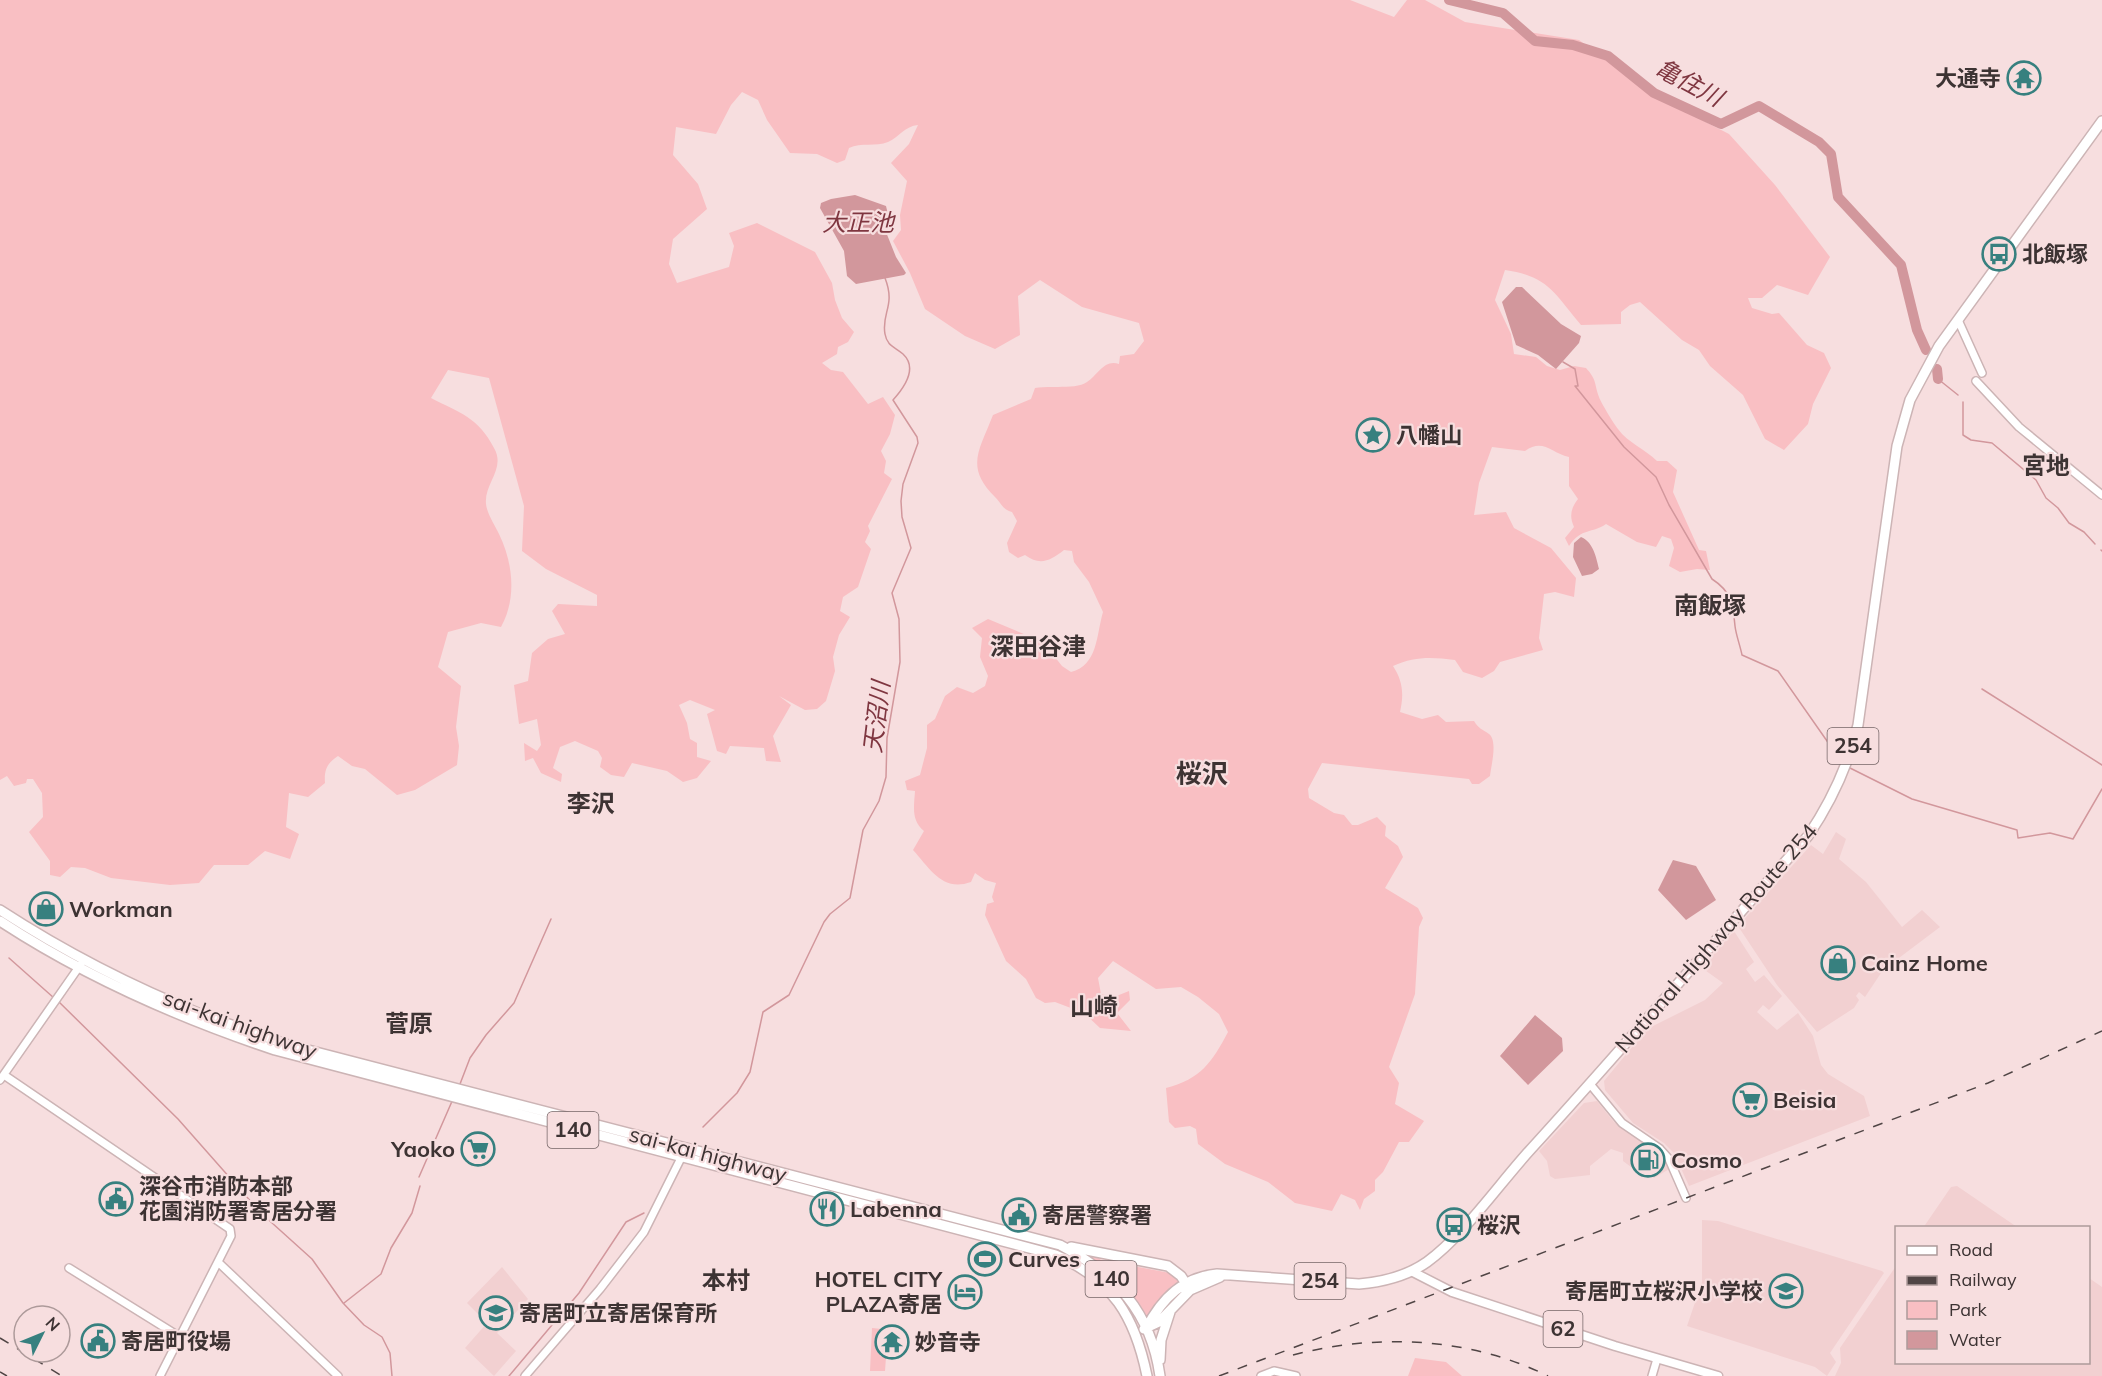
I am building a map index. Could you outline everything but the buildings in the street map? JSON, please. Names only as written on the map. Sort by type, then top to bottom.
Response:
[{"type":"highway","name":"National Highway Route 254","points":[[1146,1329],[1160,1304],[1210,1275],[1359,1284],[1380,1282],[1413,1272],[1435,1256],[1808,836],[1821,817],[1846,766],[1862,702],[1899,438],[1910,400],[1922,375],[1958,320],[2102,121]]},
{"type":"highway","name":"sai-kai highway","points":[[0,910],[82,963]]},
{"type":"highway","name":"sai-kai highway","points":[[0,921],[82,963],[201,1014],[285,1044],[1056,1255],[1082,1268],[1105,1286],[1122,1305],[1136,1333],[1147,1376]]},
{"type":"highway","name":"sai-kai highway","points":[[684,1153],[1060,1245],[1096,1265],[1115,1282],[1138,1311],[1160,1373]]},
{"type":"highway","points":[[1060,1245],[1168,1266],[1175,1270],[1188,1286],[1171,1310],[1159,1322],[1136,1333]]},
{"type":"highway","points":[[1160,1373],[1161,1340],[1171,1310]]},
{"type":"main road","name":"62","points":[[1413,1272],[1452,1292],[1657,1359],[1718,1376]]},
{"type":"street","points":[[1958,320],[1982,373]]},
{"type":"street","points":[[1976,381],[2019,427],[2102,495]]},
{"type":"street","points":[[82,963],[2,1077],[230,1229],[231,1236],[160,1376]]},
{"type":"street","points":[[1590,1084],[1622,1123],[1660,1149],[1669,1159],[1686,1198]]},
{"type":"street","points":[[525,1376],[600,1289],[644,1232],[684,1153]]},
{"type":"street","points":[[218,1262],[338,1376]]},
{"type":"street","points":[[69,1268],[180,1337]]},
{"type":"street","points":[[1652,1376],[1657,1359]]},
{"type":"street","points":[[1261,1376],[1274,1371],[1296,1376]]},
{"type":"shaded area","points":[[1836,832],[1846,839],[1839,859],[1866,882],[1902,927],[1922,910],[1940,927],[1883,970],[1865,997],[1859,992],[1856,996],[1859,1000],[1854,1008],[1817,1032],[1777,985],[1738,926],[1811,845],[1823,854]]},
{"type":"shaded area","points":[[1734,931],[1754,962],[1746,969],[1755,982],[1764,975],[1782,996],[1769,1010],[1763,1005],[1757,1012],[1777,1030],[1798,1013],[1813,1036],[1821,1065],[1828,1074],[1864,1096],[1870,1116],[1689,1186],[1674,1153],[1664,1143],[1633,1123],[1605,1090],[1604,1081],[1647,1029],[1705,1000],[1723,983],[1702,968]]},
{"type":"shaded area","points":[[1597,1101],[1614,1122],[1659,1153],[1671,1168],[1654,1178],[1637,1166],[1631,1167],[1623,1161],[1623,1153],[1611,1149],[1590,1166],[1590,1175],[1555,1179],[1550,1176],[1547,1161],[1539,1151],[1584,1103]]},
{"type":"shaded area","points":[[1957,1186],[2016,1226],[1924,1226],[1951,1187]]},
{"type":"shaded area","name":"寄居町立桜沢小学校","points":[[1702,1220],[1718,1221],[1884,1273],[1830,1353],[1836,1362],[1827,1376],[1815,1367],[1687,1326],[1702,1282]]},
{"type":"shaded area","name":"寄居町立寄居保育所","points":[[502,1267],[528,1299],[497,1333],[516,1351],[494,1376],[465,1348],[487,1323],[467,1303]]},
{"type":"shaded area","points":[[1895,1267],[1895,1364],[2090,1364],[2090,1279],[2102,1287],[2102,1376],[1835,1376],[1841,1363],[1840,1348]]},
{"type":"green space","points":[[0,0],[1350,0],[1394,17],[1407,0],[1425,0],[1465,22],[1579,40],[1655,96],[1729,134],[1775,185],[1830,257],[1808,295],[1777,285],[1762,298],[1748,298],[1752,308],[1772,314],[1779,313],[1807,345],[1824,353],[1831,368],[1813,404],[1808,424],[1784,450],[1765,439],[1743,395],[1710,366],[1699,350],[1682,340],[1640,302],[1630,305],[1621,312],[1621,324],[1581,325],[1556,295],[1541,282],[1520,273],[1505,270],[1495,300],[1511,334],[1514,354],[1536,357],[1547,366],[1560,370],[1574,366],[1586,368],[1590,372],[1602,403],[1622,434],[1657,461],[1667,461],[1677,470],[1673,492],[1699,550],[1706,551],[1710,570],[1697,569],[1680,572],[1669,566],[1674,548],[1671,539],[1662,536],[1656,547],[1637,542],[1606,524],[1583,533],[1569,546],[1565,538],[1574,527],[1571,512],[1578,499],[1569,486],[1569,457],[1542,446],[1531,447],[1525,451],[1492,447],[1479,483],[1474,515],[1506,512],[1514,528],[1551,548],[1576,578],[1574,597],[1555,592],[1544,594],[1539,638],[1543,650],[1500,662],[1494,671],[1482,678],[1463,672],[1455,660],[1424,658],[1409,660],[1393,666],[1402,688],[1400,712],[1422,719],[1438,715],[1446,722],[1474,721],[1492,737],[1494,748],[1490,776],[1479,784],[1472,784],[1469,779],[1322,763],[1308,789],[1309,798],[1334,813],[1344,815],[1352,825],[1358,825],[1377,817],[1386,826],[1385,836],[1398,846],[1403,857],[1385,888],[1418,908],[1423,918],[1419,927],[1415,994],[1389,1067],[1399,1083],[1395,1104],[1424,1121],[1409,1142],[1399,1142],[1383,1172],[1375,1180],[1375,1191],[1364,1199],[1360,1210],[1355,1200],[1341,1194],[1332,1211],[1295,1203],[1268,1182],[1225,1164],[1198,1144],[1196,1129],[1190,1126],[1175,1128],[1169,1122],[1166,1088],[1188,1080],[1211,1061],[1228,1032],[1219,1014],[1181,987],[1156,989],[1113,961],[1098,978],[1101,994],[1114,997],[1129,991],[1130,1000],[1117,1013],[1131,1031],[1100,1028],[1084,1013],[1055,1002],[1045,1003],[1036,998],[1026,979],[1006,961],[985,915],[987,904],[994,902],[992,897],[996,883],[985,880],[975,873],[971,882],[953,884],[945,882],[932,872],[913,850],[924,831],[915,818],[915,791],[907,790],[905,781],[920,775],[927,748],[927,725],[935,719],[945,696],[957,687],[973,693],[985,686],[988,676],[980,657],[982,638],[972,628],[988,619],[1043,642],[1062,666],[1071,672],[1080,668],[1091,656],[1103,612],[1089,582],[1074,562],[1072,551],[1064,550],[1045,561],[1035,560],[1025,555],[1018,558],[1009,552],[1007,543],[1017,521],[1012,512],[1004,508],[986,486],[977,467],[980,449],[993,415],[1031,399],[1035,388],[1069,387],[1087,382],[1105,366],[1119,364],[1120,356],[1134,354],[1144,341],[1139,323],[1082,307],[1040,280],[1018,296],[1020,335],[995,349],[965,336],[925,309],[893,241],[901,230],[900,215],[907,181],[891,163],[909,144],[918,125],[909,127],[888,142],[849,148],[845,160],[837,163],[817,154],[790,153],[767,120],[758,100],[742,92],[731,105],[716,134],[676,127],[673,155],[698,184],[707,209],[673,239],[669,264],[677,283],[729,267],[734,246],[729,233],[757,223],[815,252],[832,283],[842,318],[854,332],[848,342],[838,347],[837,354],[822,363],[831,370],[843,372],[868,404],[883,397],[895,415],[890,434],[881,451],[886,461],[884,473],[892,479],[868,526],[870,531],[865,542],[871,549],[858,587],[843,597],[840,611],[850,617],[839,635],[833,657],[835,671],[826,701],[817,709],[805,710],[779,696],[791,705],[773,736],[781,762],[766,761],[764,748],[730,746],[726,754],[717,751],[707,714],[715,710],[690,700],[679,705],[687,723],[690,739],[697,743],[697,757],[711,761],[697,778],[683,782],[667,771],[632,763],[624,777],[611,775],[600,767],[602,758],[598,751],[575,741],[560,747],[553,768],[562,774],[561,782],[541,773],[533,758],[525,761],[524,743],[537,751],[541,745],[537,719],[519,724],[514,685],[528,681],[532,653],[548,639],[565,634],[552,611],[558,604],[597,606],[597,595],[546,569],[522,551],[524,506],[489,378],[448,370],[431,398],[475,423],[494,448],[498,463],[488,489],[486,504],[489,516],[504,545],[511,580],[509,604],[501,627],[481,623],[448,632],[438,667],[461,686],[456,727],[459,746],[457,765],[415,790],[397,795],[365,769],[352,766],[338,756],[327,767],[325,783],[308,797],[289,793],[286,827],[299,834],[290,859],[265,851],[248,865],[214,865],[199,883],[170,885],[111,878],[85,868],[71,867],[60,877],[50,875],[50,861],[29,832],[43,817],[42,793],[33,779],[27,779],[26,783],[14,786],[7,776],[0,780]]},
{"type":"green space","points":[[1086,1254],[1096,1255],[1101,1260],[1170,1273],[1181,1282],[1148,1318],[1119,1279]]},
{"type":"green space","points":[[872,1328],[882,1329],[880,1356],[886,1357],[885,1371],[870,1371]]},
{"type":"green space","points":[[1415,1358],[1446,1362],[1462,1376],[1408,1376]]},
{"type":"water","name":"大正池","points":[[855,195],[886,206],[891,227],[884,227],[896,257],[906,273],[904,275],[856,284],[847,276],[844,251],[820,208],[821,203],[831,199]]},
{"type":"water","points":[[1516,287],[1522,287],[1561,324],[1581,336],[1579,343],[1556,369],[1538,355],[1516,345],[1502,302]]},
{"type":"water","points":[[1581,537],[1591,546],[1599,569],[1592,574],[1582,576],[1573,557],[1574,543]]},
{"type":"water","points":[[1673,860],[1696,866],[1716,900],[1686,920],[1658,890]]},
{"type":"water","points":[[1535,1015],[1562,1038],[1563,1051],[1528,1085],[1500,1056]]},
{"type":"waterway","name":"亀住川","points":[[1449,0],[1503,13],[1535,41],[1573,45],[1608,56],[1654,93],[1721,124],[1759,106],[1819,142],[1831,154],[1838,197],[1901,265],[1917,330],[1926,350]]},
{"type":"waterway","name":"天沼川","points":[[703,1127],[737,1093],[750,1072],[763,1012],[789,995],[824,922],[830,914],[850,898],[863,830],[879,801],[886,777],[887,738],[900,662],[899,619],[892,593],[911,548],[902,517],[901,501],[903,484],[918,443],[917,437],[893,400],[908,378],[910,366],[903,354],[889,344],[886,338],[884,327],[889,296],[885,278]]},
{"type":"waterway","points":[[1563,362],[1575,369],[1578,386],[1575,386],[1624,447],[1656,477],[1669,505],[1712,579],[1728,594],[1742,655],[1778,671],[1841,761]]},
{"type":"waterway","name":"亀住川","points":[[1937,369],[1938,379]]},
{"type":"waterway","points":[[1938,379],[1958,395]]},
{"type":"waterway","points":[[1963,402],[1963,435],[1971,440],[1992,443],[2036,480],[2046,498],[2058,508],[2069,523],[2084,532],[2095,544]]},
{"type":"waterway","points":[[1982,689],[2102,765]]},
{"type":"waterway","points":[[1850,768],[1912,799],[2017,830],[2018,838],[2050,833],[2073,839],[2102,789]]},
{"type":"waterway","points":[[460,1084],[470,1058],[486,1035],[514,1003],[551,919]]},
{"type":"waterway","points":[[9,958],[54,998]]},
{"type":"waterway","points":[[58,1001],[178,1119],[261,1213],[312,1259],[343,1303],[364,1325],[382,1337],[390,1353],[392,1376]]},
{"type":"waterway","points":[[419,1177],[453,1099]]},
{"type":"waterway","points":[[344,1303],[381,1274],[391,1248],[412,1213],[420,1186]]},
{"type":"waterway","name":"天沼川","points":[[509,1376],[579,1293],[626,1222],[644,1213]]},
{"type":"railway","points":[[1219,1376],[1988,1083],[2102,1031]]},
{"type":"railway","points":[[0,1338],[62,1376]]},
{"type":"railway","points":[[1293,1355],[1358,1344],[1423,1343],[1455,1346],[1487,1353],[1548,1376]]},
{"type":"railway","points":[[0,1372],[7,1376]]},
{"type":"place","name":"大通寺","points":[[2024,78]]},
{"type":"place","name":"北飯塚","points":[[1999,254]]},
{"type":"place","name":"八幡山","points":[[1373,435]]},
{"type":"place","name":"Workman","points":[[46,909]]},
{"type":"place","name":"Cainz Home","points":[[1838,963]]},
{"type":"place","name":"Beisia","points":[[1750,1100]]},
{"type":"place","name":"Yaoko","points":[[478,1149]]},
{"type":"place","name":"Cosmo","points":[[1648,1160]]},
{"type":"place","name":"深谷市消防本部 花園消防署寄居分署","points":[[116,1199]]},
{"type":"place","name":"Labenna","points":[[827,1209]]},
{"type":"place","name":"寄居警察署","points":[[1019,1215]]},
{"type":"place","name":"桜沢","points":[[1454,1225]]},
{"type":"place","name":"Curves","points":[[985,1259]]},
{"type":"place","name":"寄居町立桜沢小学校","points":[[1786,1291]]},
{"type":"place","name":"HOTEL CITY PLAZA寄居","points":[[965,1292]]},
{"type":"place","name":"寄居町立寄居保育所","points":[[496,1313]]},
{"type":"place","name":"寄居町役場","points":[[98,1341]]},
{"type":"place","name":"妙音寺","points":[[892,1342]]},
{"type":"district","name":"宮地","points":[[2046,466]]},
{"type":"district","name":"南飯塚","points":[[1710,606]]},
{"type":"district","name":"深田谷津","points":[[1038,647]]},
{"type":"district","name":"桜沢","points":[[1202,774]]},
{"type":"district","name":"李沢","points":[[591,804]]},
{"type":"district","name":"山崎","points":[[1094,1007]]},
{"type":"district","name":"菅原","points":[[409,1024]]},
{"type":"district","name":"本村","points":[[726,1281]]}]
